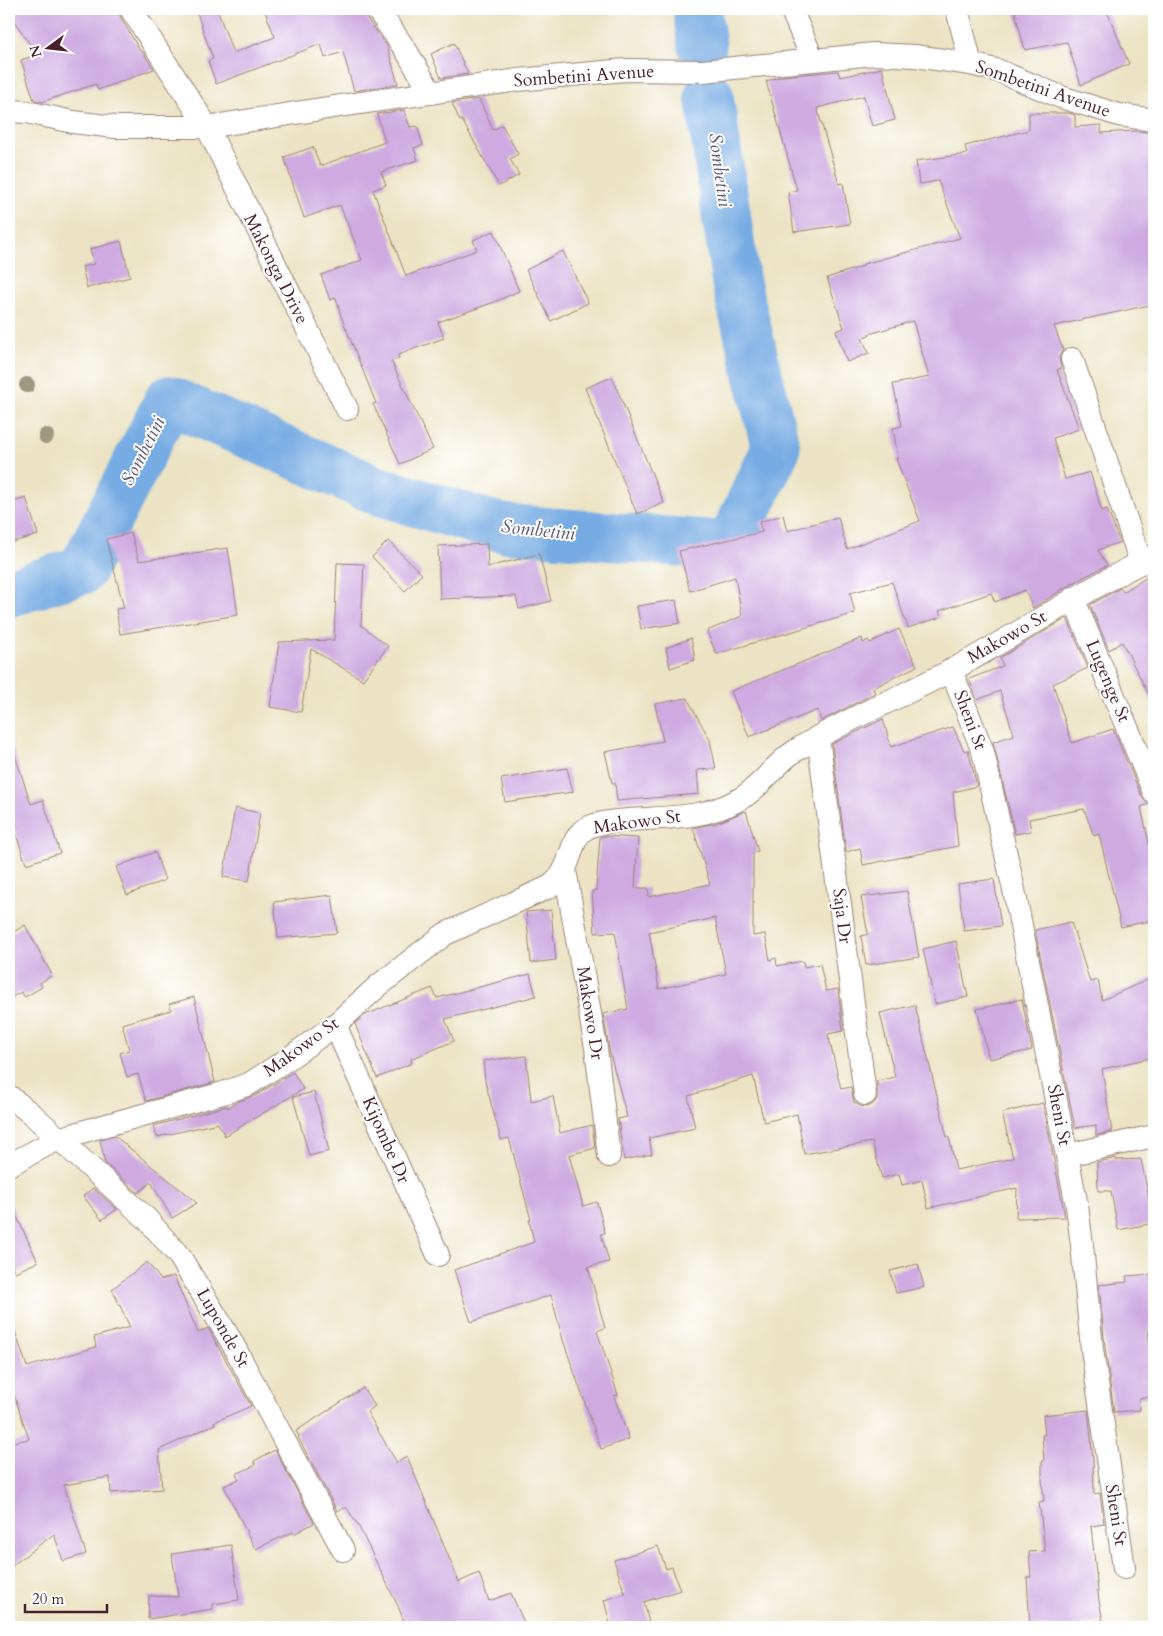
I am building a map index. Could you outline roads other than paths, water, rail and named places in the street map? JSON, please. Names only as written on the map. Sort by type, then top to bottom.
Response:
[{"type":"street","name":"Makonga Drive","points":[[131,9],[207,127],[347,409]]},
{"type":"street","points":[[377,9],[407,52],[431,93]]},
{"type":"street","points":[[791,9],[813,60]]},
{"type":"street","points":[[958,9],[971,64]]},
{"type":"street","name":"Sombetini Avenue","points":[[9,111],[27,112],[73,122],[115,127],[207,127],[518,80],[625,70],[704,70],[874,54],[915,56],[971,64],[999,71],[1061,97],[1111,113],[1154,120]]},
{"type":"street","points":[[1072,359],[1147,560]]},
{"type":"street","name":"Makowo St","points":[[9,1165],[58,1139],[249,1084],[335,1025],[378,986],[445,934],[549,887],[558,880],[579,834],[587,828],[615,822],[698,815],[717,810],[747,795],[793,752],[818,737],[951,670],[1073,598],[1147,560]]},
{"type":"street","name":"Lugenge St","points":[[1073,598],[1154,792]]},
{"type":"street","name":"Sheni St","points":[[951,670],[983,752],[1014,890],[1067,1155],[1082,1245],[1092,1349],[1124,1568]]},
{"type":"street","name":"Saja Dr","points":[[818,737],[865,1094]]},
{"type":"street","name":"Makowo Dr","points":[[564,870],[596,1048],[609,1156]]},
{"type":"street","name":"Kijombe Dr","points":[[335,1025],[438,1255]]},
{"type":"street","name":"Luponde St","points":[[9,1096],[34,1116],[147,1219],[180,1257],[230,1339],[343,1550]]},
{"type":"street","points":[[1067,1155],[1154,1136]]},
{"type":"waterway","name":"Sombetini","points":[[697,9],[702,46]]},
{"type":"waterway","name":"Sombetini","points":[[9,593],[82,570],[169,400],[378,491],[502,528],[730,546],[776,449],[736,283],[709,95]]}]
